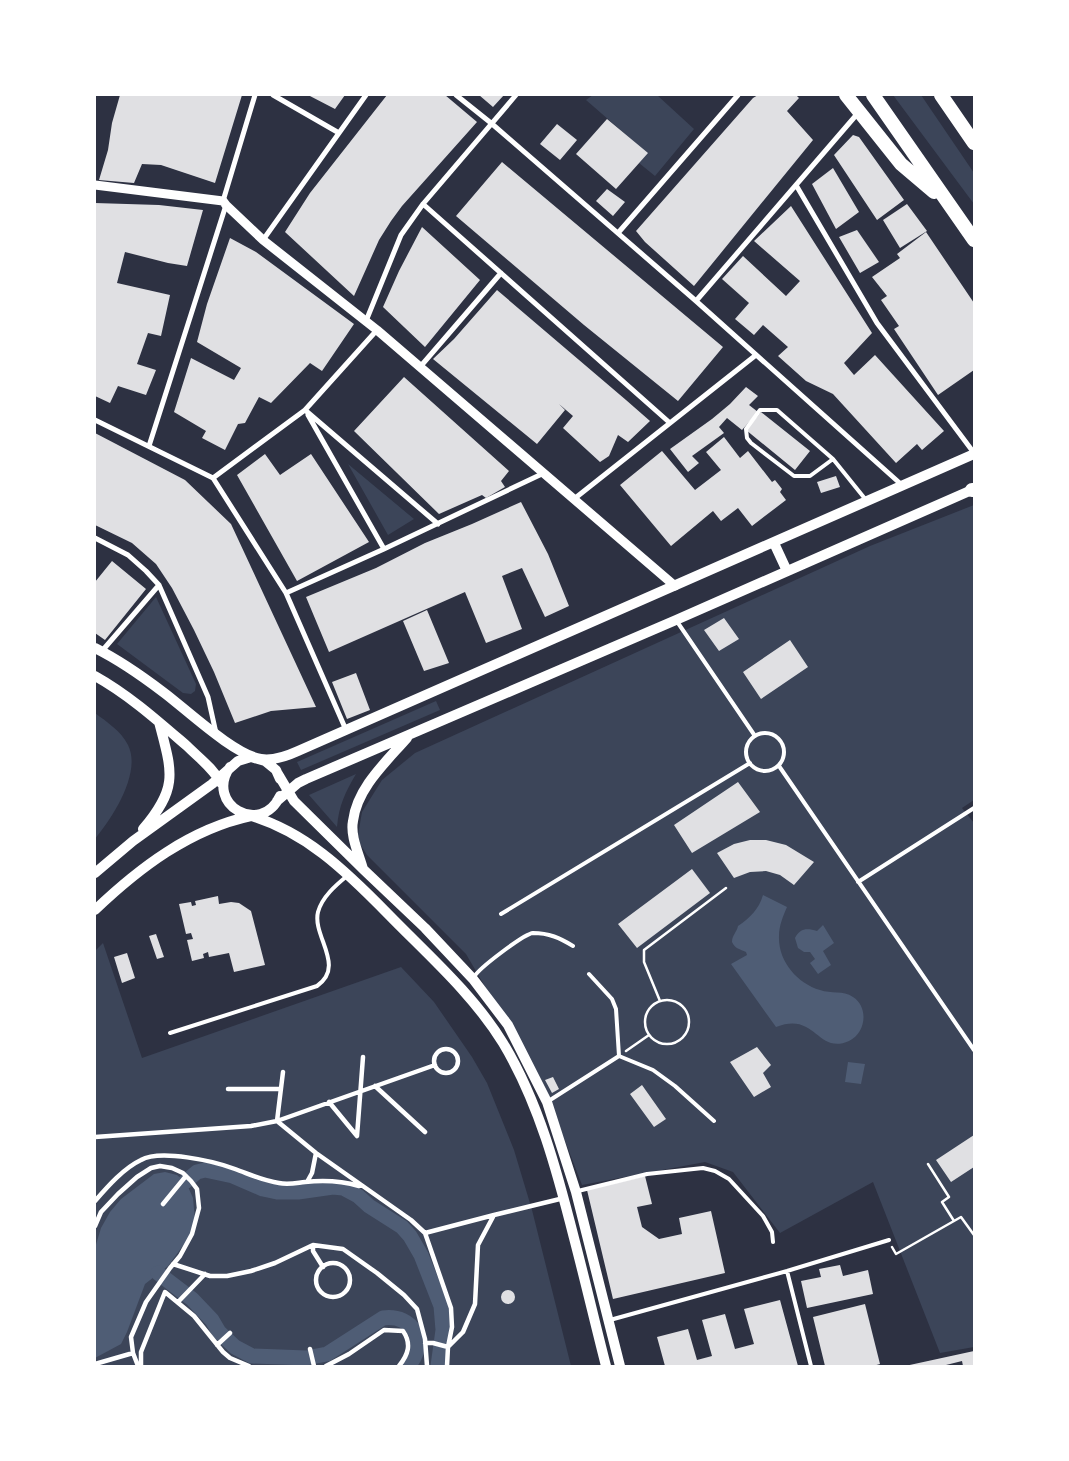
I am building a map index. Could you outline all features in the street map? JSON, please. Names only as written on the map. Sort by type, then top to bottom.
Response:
[{"type":"highway","points":[[846,95],[901,164],[950,206]]},
{"type":"highway","points":[[873,95],[974,240]]},
{"type":"highway","points":[[941,95],[974,143]]},
{"type":"main road","points":[[95,873],[133,841],[230,767],[246,758],[261,759],[290,755],[974,454]]},
{"type":"main road","points":[[95,910],[136,874],[159,858],[216,826],[267,811],[288,791],[306,778],[408,736],[973,490]]},
{"type":"main road","points":[[774,543],[787,571]]},
{"type":"main road","points":[[98,650],[163,692],[216,734],[273,766],[294,801],[425,928],[473,979],[508,1025],[547,1102],[576,1192],[620,1366]]},
{"type":"main road","points":[[95,676],[110,684],[159,721],[202,760],[218,778],[228,803],[235,810],[272,823],[304,840],[349,874],[465,992],[503,1043],[536,1109],[564,1198],[606,1366]]},
{"type":"main road","points":[[133,841],[153,817],[167,794],[170,784],[171,770],[159,721]]},
{"type":"main road","points":[[364,870],[352,822],[357,804],[371,780],[408,736]]},
{"type":"main road","points":[[224,789],[225,775],[230,767]]},
{"type":"main road","points":[[277,801],[281,788],[278,774]]},
{"type":"street","points":[[149,446],[224,203],[255,95]]},
{"type":"street","points":[[273,95],[339,133]]},
{"type":"street","points":[[263,240],[366,95]]},
{"type":"street","points":[[456,95],[491,123],[696,301],[903,486]]},
{"type":"street","points":[[366,321],[401,235],[423,204],[516,95]]},
{"type":"street","points":[[618,233],[738,95]]},
{"type":"street","points":[[696,301],[859,112]]},
{"type":"street","points":[[95,185],[224,203],[263,240],[377,330],[675,586]]},
{"type":"street","points":[[796,185],[877,323],[974,454]]},
{"type":"street","points":[[423,204],[670,423]]},
{"type":"street","points":[[420,367],[501,273]]},
{"type":"street","points":[[213,478],[305,410],[377,330]]},
{"type":"street","points":[[574,499],[756,355]]},
{"type":"street","points":[[305,410],[438,524]]},
{"type":"street","points":[[305,410],[384,549]]},
{"type":"street","points":[[95,420],[213,478],[286,592],[346,730]]},
{"type":"street","points":[[286,592],[384,549],[544,473]]},
{"type":"street","points":[[95,538],[128,555],[160,585],[208,697],[216,734]]},
{"type":"street","points":[[98,650],[160,585]]},
{"type":"street","points":[[440,1050],[452,1050],[458,1056],[458,1064],[450,1072],[443,1072],[435,1065],[435,1056],[440,1050]]},
{"type":"street","points":[[329,1102],[357,1136],[363,1057]]},
{"type":"street","points":[[95,1137],[251,1126],[277,1121],[435,1065]]},
{"type":"street","points":[[277,1121],[283,1072]]},
{"type":"street","points":[[375,1086],[425,1132]]},
{"type":"street","points":[[228,1089],[281,1089]]},
{"type":"street","points":[[277,1121],[362,1187],[411,1220],[425,1234],[452,1308],[452,1327],[447,1366]]},
{"type":"street","points":[[306,1182],[312,1173],[316,1153]]},
{"type":"street","points":[[95,1201],[123,1173],[142,1159],[160,1156],[180,1156],[207,1162],[233,1168],[272,1182],[285,1184],[345,1182],[362,1187]]},
{"type":"street","points":[[95,1226],[101,1212],[118,1194],[137,1177],[151,1168],[160,1166],[172,1168],[184,1174],[197,1189],[199,1208],[197,1221],[187,1246],[146,1302],[131,1337],[133,1353],[139,1366]]},
{"type":"street","points":[[163,1204],[184,1174]]},
{"type":"street","points":[[425,1234],[494,1214],[564,1198]]},
{"type":"street","points":[[448,1347],[462,1332],[472,1313],[475,1304],[478,1245],[494,1214]]},
{"type":"street","points":[[171,1266],[205,1274],[227,1276],[275,1263],[312,1245],[343,1249],[377,1273],[404,1295],[417,1309],[425,1343],[427,1366]]},
{"type":"street","points":[[312,1245],[312,1251],[323,1267]]},
{"type":"street","points":[[333,1264],[344,1267],[350,1277],[350,1283],[344,1293],[334,1297],[320,1290],[316,1281],[319,1271],[323,1267],[333,1264]]},
{"type":"street","points":[[178,1302],[205,1274]]},
{"type":"street","points":[[139,1366],[141,1352],[165,1292],[194,1316],[230,1358],[249,1366]]},
{"type":"street","points":[[326,1366],[350,1354],[384,1330],[403,1331],[408,1338],[407,1356],[398,1366]]},
{"type":"street","points":[[217,1345],[230,1333]]},
{"type":"street","points":[[425,1343],[448,1347]]},
{"type":"street","points":[[310,1349],[314,1366]]},
{"type":"street","points":[[95,1364],[133,1353]]},
{"type":"lane","points":[[833,459],[810,476],[794,476],[751,443],[747,438],[746,429],[762,410],[776,410],[833,459],[868,502]]},
{"type":"lane","points":[[676,620],[756,736]]},
{"type":"lane","points":[[767,733],[778,738],[784,749],[784,755],[778,766],[767,771],[761,770],[750,763],[746,751],[750,740],[756,736],[767,733]]},
{"type":"lane","points":[[502,914],[750,763]]},
{"type":"lane","points":[[778,766],[974,1050]]},
{"type":"lane","points":[[858,882],[974,808]]},
{"type":"lane","points":[[170,1033],[317,986],[328,973],[329,961],[318,920],[318,912],[325,899],[349,874]]},
{"type":"lane","points":[[473,979],[477,972],[497,956],[531,933],[557,936],[573,946]]},
{"type":"lane","points":[[589,974],[612,999],[616,1009],[619,1056]]},
{"type":"lane","points":[[547,1102],[619,1056]]},
{"type":"lane","points":[[619,1056],[653,1070],[675,1086],[714,1121]]},
{"type":"lane","points":[[576,1192],[647,1174],[709,1169],[729,1178],[763,1216],[772,1232],[773,1242]]},
{"type":"lane","points":[[609,1320],[786,1271],[889,1240]]},
{"type":"lane","points":[[786,1271],[811,1366]]},
{"type":"path","points":[[660,1001],[644,962],[644,950],[726,888]]},
{"type":"path","points":[[660,1001],[673,1001],[685,1009],[688,1016],[689,1024],[687,1031],[676,1042],[669,1044],[655,1040],[646,1029],[646,1015],[660,1001]]},
{"type":"path","points":[[619,1056],[650,1035]]},
{"type":"path","points":[[928,1164],[949,1197],[942,1202],[954,1221]]},
{"type":"path","points":[[889,1240],[896,1254],[960,1216],[974,1235]]},
{"type":"shaded area","points":[[593,95],[657,95],[694,129],[655,176],[639,163],[647,153],[586,100]]},
{"type":"shaded area","points":[[893,95],[921,95],[974,173],[974,204]]},
{"type":"shaded area","points":[[348,464],[414,519],[388,535]]},
{"type":"shaded area","points":[[974,505],[974,800],[962,808],[974,823],[974,1347],[940,1353],[873,1182],[780,1233],[733,1172],[705,1162],[582,1185],[545,1089],[466,954],[367,855],[360,844],[358,835],[362,812],[382,780],[415,753],[870,546]]},
{"type":"shaded area","points":[[156,597],[196,684],[195,691],[191,694],[183,693],[117,644]]},
{"type":"shaded area","points":[[436,701],[440,710],[301,770],[297,762]]},
{"type":"shaded area","points":[[95,713],[122,735],[128,745],[131,756],[131,769],[128,782],[117,807],[95,839]]},
{"type":"shaded area","points":[[356,774],[343,799],[337,827],[309,795]]},
{"type":"shaded area","points":[[763,895],[787,907],[780,925],[779,936],[782,954],[790,970],[812,987],[849,995],[858,1001],[862,1007],[862,1026],[855,1037],[849,1041],[838,1044],[830,1042],[822,1039],[800,1024],[776,1027],[731,964],[747,955],[746,952],[735,946],[732,940],[738,926],[754,913]]},
{"type":"shaded area","points":[[823,925],[834,943],[823,951],[831,965],[818,974],[810,963],[815,959],[810,952],[804,952],[798,948],[795,938],[802,931],[807,929],[817,931]]},
{"type":"shaded area","points":[[103,943],[142,1058],[401,967],[434,1002],[472,1057],[487,1083],[514,1150],[532,1210],[571,1366],[95,1366],[95,951]]},
{"type":"shaded area","points":[[848,1062],[865,1064],[861,1084],[845,1082]]},
{"type":"shaded area","points":[[165,1172],[177,1175],[185,1182],[193,1198],[195,1220],[190,1236],[168,1266],[145,1284],[121,1344],[95,1358],[95,1248],[101,1228],[110,1212],[121,1199],[154,1174]]},
{"type":"building","points":[[120,95],[242,95],[215,183],[161,165],[142,164],[134,183],[99,180],[108,150],[112,123]]},
{"type":"building","points":[[308,95],[345,95],[335,109]]},
{"type":"building","points":[[387,95],[445,95],[477,122],[402,206],[391,221],[379,240],[354,296],[285,232],[310,193]]},
{"type":"building","points":[[479,95],[504,95],[493,107]]},
{"type":"building","points":[[758,95],[796,95],[799,98],[787,111],[813,140],[694,286],[645,242],[636,231],[753,98]]},
{"type":"building","points":[[607,119],[648,153],[616,189],[576,154]]},
{"type":"building","points":[[557,124],[577,140],[560,160],[540,144]]},
{"type":"building","points":[[853,135],[859,137],[904,200],[877,220],[834,155]]},
{"type":"building","points":[[502,162],[723,347],[678,401],[584,325],[456,216]]},
{"type":"building","points":[[833,168],[859,212],[836,229],[812,184]]},
{"type":"building","points":[[607,189],[625,202],[613,216],[596,201]]},
{"type":"building","points":[[95,203],[159,205],[203,210],[187,266],[125,252],[117,283],[170,295],[161,336],[148,333],[137,364],[156,370],[146,395],[118,386],[110,403],[95,396]]},
{"type":"building","points":[[907,204],[927,231],[900,248],[883,220]]},
{"type":"building","points":[[791,206],[872,333],[844,363],[854,375],[875,355],[944,431],[922,450],[917,444],[896,463],[833,394],[806,381],[778,356],[788,347],[763,325],[754,335],[735,319],[749,303],[722,279],[743,256],[786,296],[800,281],[754,241]]},
{"type":"building","points":[[422,227],[480,280],[425,347],[383,307]]},
{"type":"building","points":[[857,230],[879,262],[860,273],[839,237]]},
{"type":"building","points":[[926,232],[974,303],[974,370],[938,395],[894,329],[899,326],[881,300],[887,296],[872,277],[900,258],[897,254]]},
{"type":"building","points":[[230,238],[256,252],[354,324],[322,371],[310,363],[271,403],[259,397],[245,423],[238,424],[225,450],[202,438],[206,431],[174,412],[191,358],[234,380],[241,368],[197,342],[207,304]]},
{"type":"building","points":[[497,290],[650,421],[628,442],[618,435],[609,456],[600,462],[563,428],[573,416],[559,404],[565,410],[537,444],[433,359],[454,339]]},
{"type":"building","points":[[404,377],[509,471],[501,481],[505,487],[486,498],[482,495],[439,514],[354,431]]},
{"type":"building","points":[[746,387],[758,396],[749,405],[758,412],[742,430],[727,418],[719,427],[724,433],[692,456],[699,463],[688,472],[670,449],[712,419]]},
{"type":"building","points":[[761,412],[810,451],[795,470],[746,430]]},
{"type":"building","points":[[95,433],[185,480],[231,524],[316,707],[271,711],[235,723],[194,630],[172,588],[156,564],[132,543],[95,525]]},
{"type":"building","points":[[724,437],[740,458],[748,451],[772,482],[775,480],[782,489],[780,492],[786,500],[752,526],[738,508],[721,521],[713,511],[671,546],[620,485],[662,451],[695,490],[721,470],[706,452]]},
{"type":"building","points":[[265,454],[280,475],[311,454],[369,542],[297,581],[237,475]]},
{"type":"building","points":[[836,476],[840,487],[821,493],[817,482]]},
{"type":"building","points":[[521,502],[548,554],[569,606],[545,617],[522,568],[502,576],[522,629],[486,643],[465,592],[329,652],[306,597],[376,568],[425,543]]},
{"type":"building","points":[[112,561],[146,589],[105,640],[95,633],[95,582]]},
{"type":"building","points":[[427,610],[449,663],[424,671],[403,621]]},
{"type":"building","points":[[724,618],[739,639],[719,651],[704,630]]},
{"type":"building","points":[[790,640],[808,667],[761,699],[743,672]]},
{"type":"building","points":[[356,673],[370,710],[347,719],[332,682]]},
{"type":"building","points":[[738,782],[760,812],[692,853],[674,825]]},
{"type":"building","points":[[750,840],[766,840],[786,845],[814,862],[794,885],[780,875],[766,871],[750,872],[734,878],[717,853],[734,844]]},
{"type":"building","points":[[692,869],[710,893],[637,948],[618,924]]},
{"type":"building","points":[[218,896],[219,904],[239,903],[251,911],[265,965],[234,972],[229,953],[209,957],[208,952],[203,954],[204,958],[192,961],[187,940],[193,939],[191,933],[186,934],[179,904],[191,902],[192,906],[196,905],[195,901]]},
{"type":"building","points":[[156,934],[164,957],[157,959],[149,936]]},
{"type":"building","points":[[127,953],[135,978],[122,983],[114,957]]},
{"type":"building","points":[[757,1047],[771,1065],[763,1073],[771,1087],[754,1097],[730,1062]]},
{"type":"building","points":[[553,1077],[559,1089],[552,1093],[545,1080]]},
{"type":"building","points":[[642,1085],[666,1119],[654,1127],[630,1094]]},
{"type":"building","points":[[974,1135],[974,1167],[951,1182],[936,1160]]},
{"type":"building","points":[[645,1176],[652,1204],[637,1207],[642,1227],[659,1239],[682,1234],[679,1218],[711,1211],[725,1273],[613,1299],[587,1190]]},
{"type":"building","points":[[840,1265],[843,1276],[868,1270],[873,1294],[807,1308],[801,1281],[821,1277],[819,1269]]},
{"type":"building","points":[[508,1290],[513,1292],[515,1297],[513,1302],[508,1304],[503,1302],[501,1297],[503,1292]]},
{"type":"building","points":[[780,1300],[798,1366],[665,1366],[657,1337],[688,1329],[697,1360],[712,1356],[702,1320],[725,1314],[735,1349],[754,1344],[744,1309]]},
{"type":"building","points":[[865,1304],[880,1364],[873,1366],[825,1366],[813,1317]]},
{"type":"building","points":[[974,1351],[974,1366],[963,1366],[962,1361],[942,1366],[905,1366]]},
{"type":"waterway","points":[[185,1182],[197,1172],[205,1170],[233,1176],[263,1189],[277,1192],[298,1192],[333,1187],[343,1188],[358,1196],[369,1206],[402,1227],[410,1236],[421,1255],[441,1306],[443,1330],[438,1366]]},
{"type":"waterway","points":[[158,1273],[192,1299],[212,1320],[219,1332],[235,1347],[252,1356],[306,1358],[327,1354],[383,1318],[394,1318],[410,1325],[415,1332],[417,1348],[408,1366]]}]
